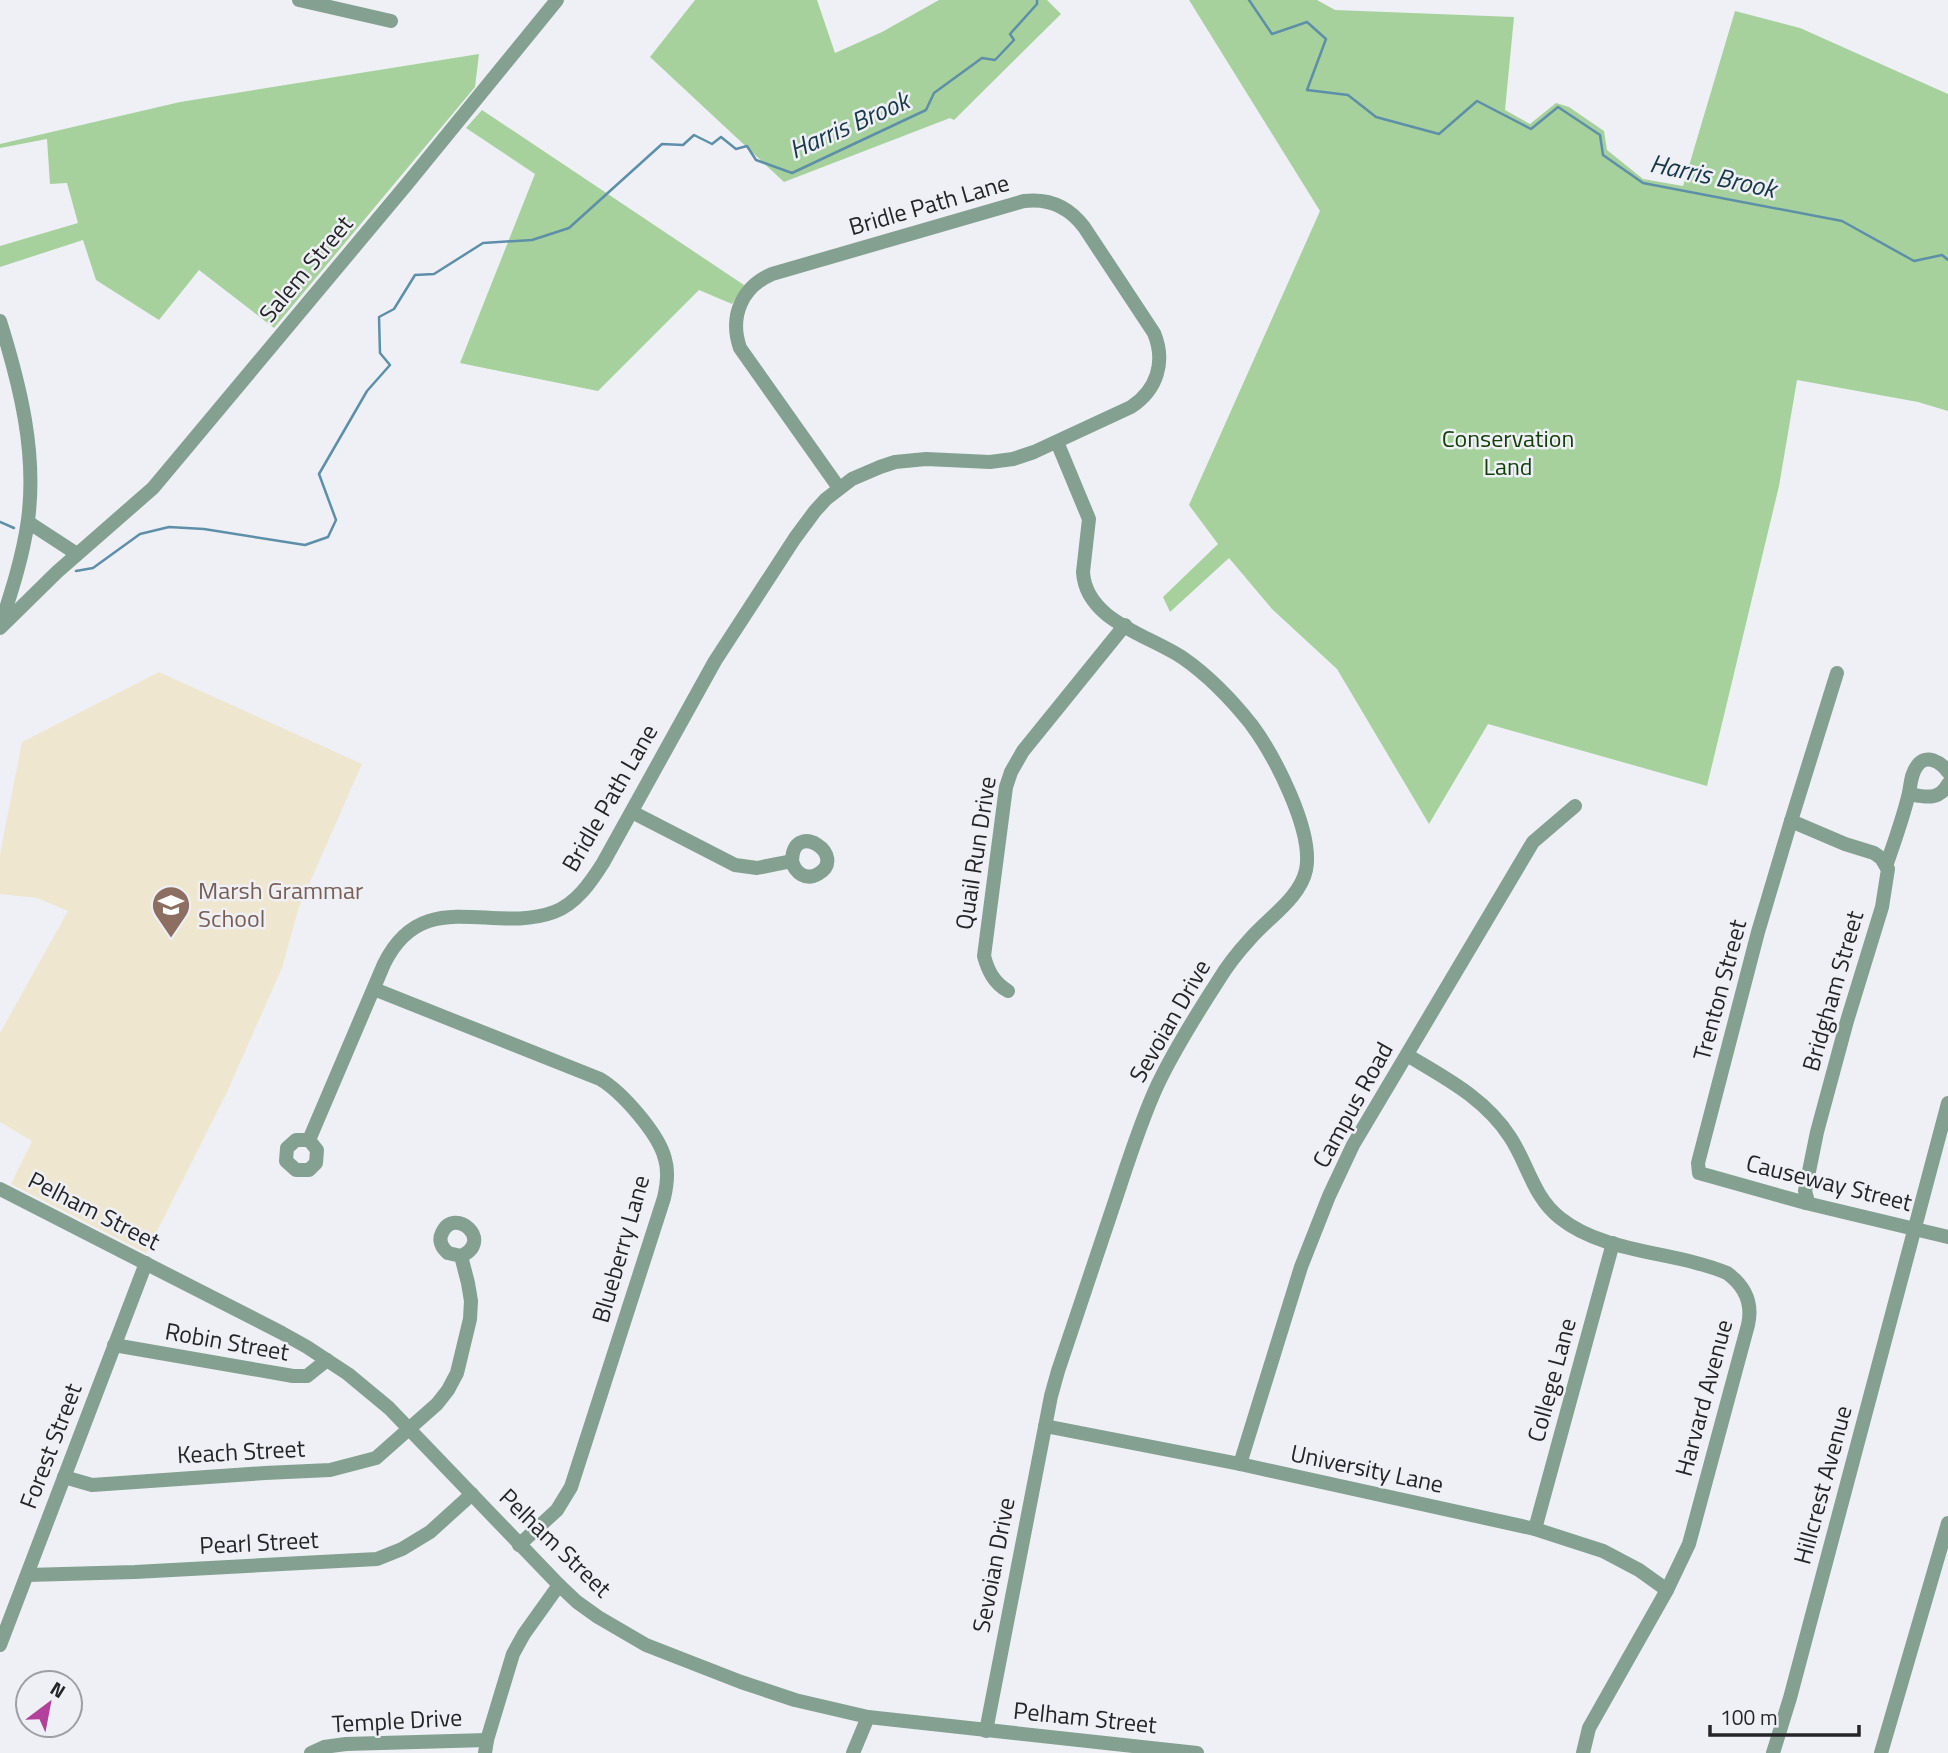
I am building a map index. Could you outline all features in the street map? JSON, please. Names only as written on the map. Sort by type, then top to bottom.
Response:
[{"type":"street","points":[[299,0],[341,5],[391,21]]},
{"type":"street","name":"Salem Street","points":[[0,628],[77,554],[153,488],[557,0]]},
{"type":"street","name":"Bridle Path Lane","points":[[309,1140],[387,958],[409,931],[427,921],[448,917],[534,916],[554,912],[580,894],[592,880],[706,678],[746,613],[804,524],[839,488],[866,472],[895,463],[926,459],[1002,462],[1057,442],[1131,407],[1144,397],[1157,375],[1159,349],[1150,326],[1080,221],[1070,212],[1045,201],[1031,200],[772,274],[756,283],[744,296],[736,321],[740,348],[839,488]]},
{"type":"street","points":[[0,321],[19,387],[30,484],[28,522],[0,628]]},
{"type":"street","name":"Sevoian Drive","points":[[986,1731],[1058,1371],[1145,1113],[1175,1052],[1225,970],[1295,892],[1304,877],[1307,862],[1305,838],[1288,789],[1273,758],[1228,696],[1199,670],[1167,648],[1098,607],[1086,588],[1083,572],[1089,519],[1057,442]]},
{"type":"street","points":[[28,522],[77,554]]},
{"type":"street","name":"Quail Run Drive","points":[[1008,991],[989,973],[984,956],[1008,779],[1023,751],[1125,625]]},
{"type":"street","name":"Trenton Street","points":[[1699,1173],[1698,1163],[1755,945],[1838,673]]},
{"type":"street","name":"Bridgham Street","points":[[1805,1203],[1817,1132],[1882,907],[1888,869],[1886,866],[1909,794],[1911,778],[1919,762],[1928,759],[1937,761],[1948,772]]},
{"type":"street","points":[[1909,794],[1935,796],[1944,791],[1948,784]]},
{"type":"street","name":"Campus Road","points":[[1240,1464],[1301,1267],[1353,1145],[1533,842],[1576,806]]},
{"type":"street","points":[[632,812],[735,865],[757,868],[792,861]]},
{"type":"street","points":[[1791,821],[1844,844],[1874,853],[1886,866]]},
{"type":"street","name":"Blueberry Lane","points":[[374,989],[605,1082],[624,1098],[654,1136],[666,1162],[667,1183],[664,1198],[571,1487],[557,1510],[519,1545]]},
{"type":"street","name":"Harvard Avenue","points":[[1406,1055],[1458,1086],[1493,1115],[1512,1140],[1542,1200],[1551,1211],[1572,1227],[1613,1243],[1727,1273],[1743,1289],[1749,1303],[1748,1325],[1689,1544],[1667,1590],[1589,1728],[1583,1753]]},
{"type":"street","name":"Hillcrest Avenue","points":[[1773,1753],[1948,1104]]},
{"type":"street","name":"Causeway Street","points":[[1699,1173],[1805,1203],[1948,1237]]},
{"type":"street","name":"Pelham Street","points":[[0,1189],[282,1333],[368,1389],[410,1429],[559,1586],[621,1632],[668,1654],[768,1693],[822,1708],[868,1717],[1197,1753]]},
{"type":"street","name":"College Lane","points":[[1535,1529],[1613,1243]]},
{"type":"street","name":"Keach Street","points":[[64,1477],[92,1485],[330,1470],[376,1458],[432,1409],[449,1390],[460,1364],[470,1319],[471,1301],[461,1256]]},
{"type":"street","name":"Forest Street","points":[[0,1645],[146,1263]]},
{"type":"street","name":"Robin Street","points":[[114,1345],[293,1376],[307,1376],[327,1360]]},
{"type":"street","name":"University Lane","points":[[1045,1426],[1240,1464],[1535,1529],[1603,1551],[1639,1570],[1667,1590]]},
{"type":"street","name":"Pearl Street","points":[[27,1575],[377,1559],[402,1549],[430,1532],[472,1494]]},
{"type":"street","points":[[1881,1753],[1948,1523]]},
{"type":"street","name":"Temple Drive","points":[[310,1753],[324,1747],[346,1744],[486,1746],[513,1654],[528,1628],[559,1586]]},
{"type":"street","points":[[853,1753],[868,1717]]},
{"type":"shaded area","name":"Marsh Grammar School","points":[[159,672],[362,764],[299,907],[282,968],[227,1092],[146,1253],[11,1184],[32,1141],[0,1122],[0,1033],[68,911],[37,898],[0,894],[0,854],[22,742]]},
{"type":"green space","points":[[695,0],[817,0],[835,53],[882,32],[939,0],[1047,0],[1061,14],[954,120],[950,118],[784,182],[650,57]]},
{"type":"green space","name":"Conservation Land","points":[[1189,0],[1317,0],[1335,10],[1514,17],[1505,110],[1530,124],[1556,103],[1569,107],[1604,131],[1607,150],[1643,179],[1683,186],[1735,11],[1800,28],[1948,94],[1948,411],[1918,402],[1797,380],[1779,486],[1707,786],[1488,724],[1429,824],[1337,669],[1272,609],[1229,558],[1170,612],[1163,597],[1218,544],[1189,505],[1320,211]]},
{"type":"green space","points":[[479,54],[475,87],[274,328],[199,270],[159,320],[96,280],[83,240],[0,267],[0,246],[78,223],[67,183],[50,184],[47,139],[0,148],[0,144],[180,102]]},
{"type":"green space","points":[[482,110],[744,285],[732,304],[699,290],[598,391],[460,363],[535,174],[466,128]]},
{"type":"waterway","name":"Harris Brook","points":[[76,571],[93,568],[140,534],[169,527],[204,529],[305,545],[328,537],[336,520],[319,474],[367,391],[390,365],[380,353],[379,317],[394,309],[415,275],[434,274],[483,243],[532,240],[569,228],[662,144],[683,145],[694,135],[712,144],[721,137],[736,149],[747,146],[756,160],[792,173],[926,110],[934,93],[982,58],[995,60],[1014,40],[1010,34],[1037,4],[1037,0]]},
{"type":"waterway","name":"Harris Brook","points":[[1249,0],[1272,34],[1307,22],[1326,39],[1307,90],[1348,95],[1376,117],[1439,134],[1477,101],[1531,129],[1558,107],[1600,135],[1603,155],[1643,183],[1842,221],[1914,261],[1942,255],[1948,260]]},
{"type":"waterway","name":"Harris Brook","points":[[0,522],[14,528]]},
{"type":"place","name":"Marsh Grammar School","points":[[171,939]]}]
